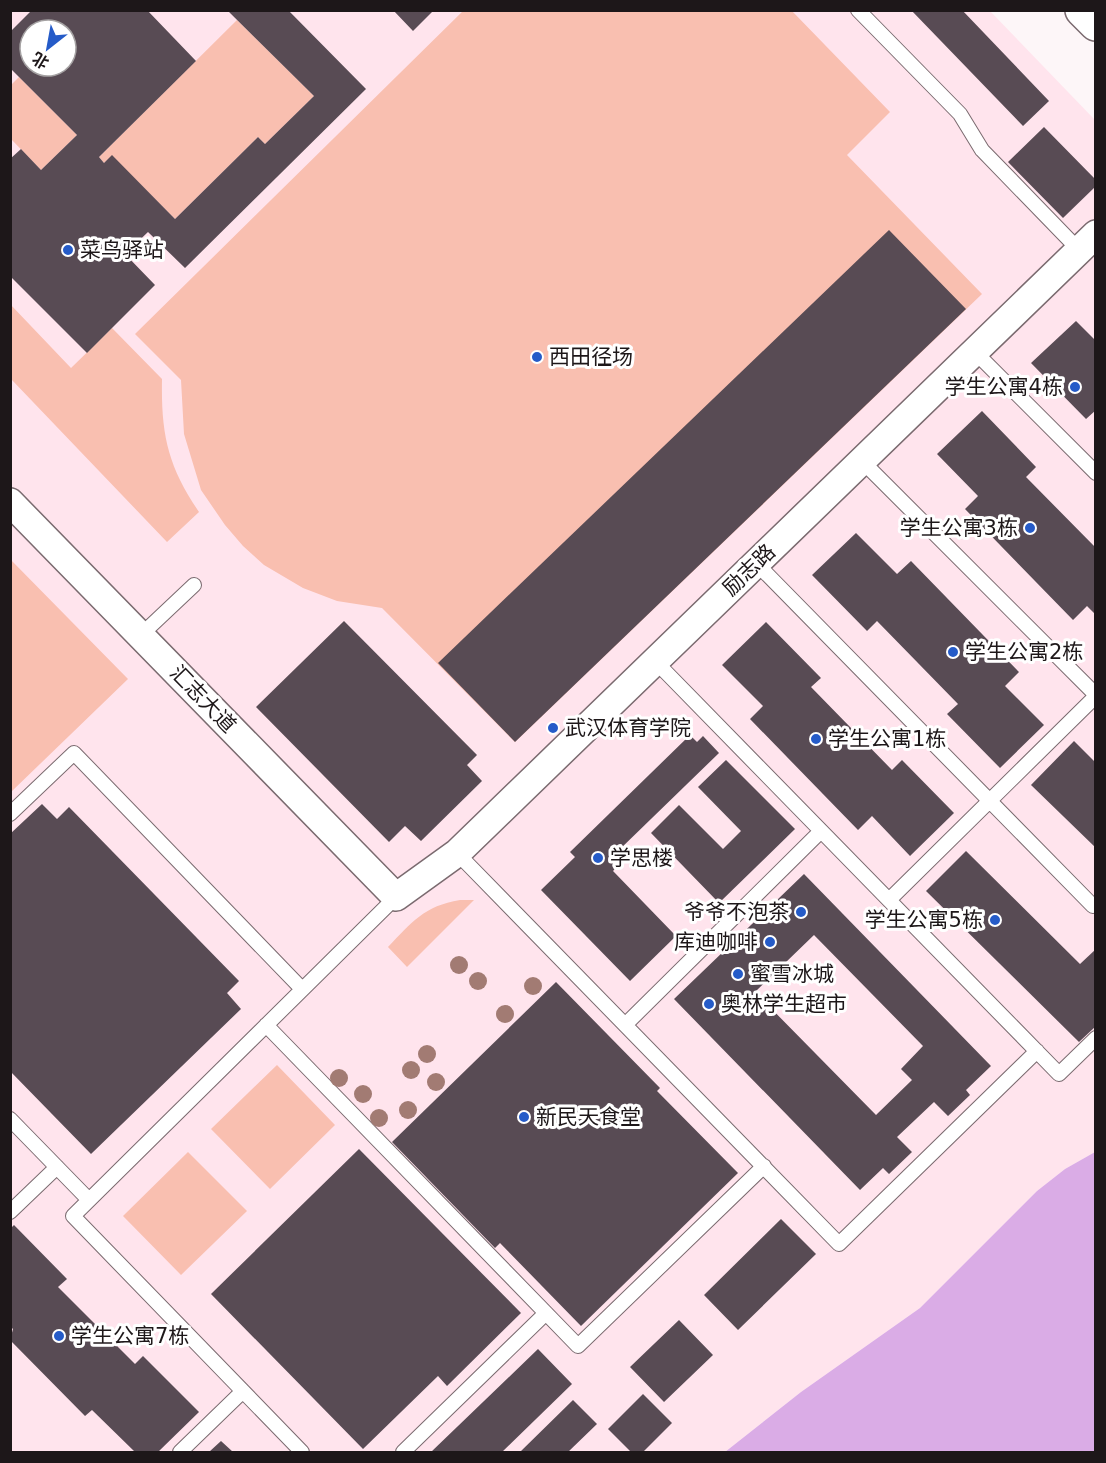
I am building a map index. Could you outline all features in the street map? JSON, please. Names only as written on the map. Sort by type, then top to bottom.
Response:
[{"type":"main road","points":[[1082,10],[1095,24]]},
{"type":"street","name":"励志路","points":[[396,897],[457,853],[1087,242]]},
{"type":"street","name":"汇志大道","points":[[10,502],[396,897]]},
{"type":"lane","points":[[858,10],[960,114],[982,150],[1087,242]]},
{"type":"lane","points":[[974,351],[1095,474]]},
{"type":"lane","points":[[862,461],[1095,696],[889,900]]},
{"type":"lane","points":[[756,563],[1093,906]]},
{"type":"lane","points":[[141,635],[194,585]]},
{"type":"lane","points":[[655,661],[1059,1074],[1095,1038]]},
{"type":"lane","points":[[10,814],[74,753],[302,989]]},
{"type":"lane","points":[[625,1024],[821,831]]},
{"type":"lane","points":[[457,853],[839,1244],[1037,1051]]},
{"type":"lane","points":[[302,1452],[73,1216],[396,897]]},
{"type":"lane","points":[[266,1025],[578,1346],[764,1166]]},
{"type":"lane","points":[[10,1119],[89,1200]]},
{"type":"lane","points":[[10,1212],[57,1167]]},
{"type":"lane","points":[[403,1452],[546,1313]]},
{"type":"lane","points":[[180,1452],[243,1391]]},
{"type":"shaded area","name":"西田径场","points":[[464,10],[792,11],[890,112],[847,155],[982,294],[515,742],[382,608],[337,601],[303,588],[264,565],[243,546],[225,525],[201,490],[184,434],[181,380],[135,334]]},
{"type":"shaded area","name":"武汉体育学院","points":[[10,11],[990,11],[1095,120],[1095,1152],[1065,1169],[1037,1191],[920,1308],[801,1392],[725,1452],[11,1452]]},
{"type":"shaded area","points":[[237,20],[314,96],[265,144],[258,137],[175,219],[112,156],[104,163],[99,157]]},
{"type":"shaded area","points":[[20,78],[77,135],[41,170],[11,139],[11,85]]},
{"type":"shaded area","points":[[10,304],[71,368],[112,328],[162,379],[163,417],[168,449],[180,480],[199,512],[167,542],[11,379]]},
{"type":"shaded area","points":[[10,560],[128,679],[11,792]]},
{"type":"shaded area","points":[[460,900],[474,900],[407,967],[388,947],[420,916],[437,906]]},
{"type":"shaded area","points":[[277,1065],[335,1125],[270,1189],[211,1129]]},
{"type":"shaded area","points":[[188,1152],[247,1211],[181,1275],[123,1216]]},
{"type":"shaded area","points":[[1095,1152],[1095,1452],[725,1452],[801,1392],[920,1308],[1037,1191],[1065,1169]]},
{"type":"building","points":[[32,10],[147,10],[196,61],[99,157],[104,163],[112,155],[175,219],[258,137],[265,144],[314,96],[227,10],[288,10],[366,89],[185,268],[148,232],[125,254],[155,285],[87,353],[10,276],[10,159],[21,149],[41,170],[77,135],[20,78],[78,78],[78,18],[24,18]]},
{"type":"building","points":[[393,10],[434,10],[413,31]]},
{"type":"building","points":[[911,10],[962,10],[1049,101],[1023,126]]},
{"type":"building","points":[[18,24],[18,76],[10,68],[10,32]]},
{"type":"building","points":[[1044,127],[1096,180],[1096,186],[1063,218],[1008,162]]},
{"type":"building","points":[[889,230],[966,309],[515,742],[438,663]]},
{"type":"building","name":"学生公寓4栋","points":[[1076,321],[1096,341],[1096,410],[1086,419],[1031,363]]},
{"type":"building","name":"学生公寓3栋","points":[[982,411],[1036,467],[1026,477],[1096,548],[1096,615],[1087,606],[1073,620],[965,509],[978,496],[937,454]]},
{"type":"building","name":"学生公寓2栋","points":[[856,533],[897,574],[911,561],[1019,672],[1005,686],[1044,725],[1000,768],[947,714],[958,704],[877,621],[867,631],[812,575]]},
{"type":"building","points":[[344,621],[477,755],[467,765],[482,781],[421,841],[405,826],[389,842],[256,707]]},
{"type":"building","name":"学生公寓1栋","points":[[766,622],[821,678],[811,687],[892,770],[902,760],[954,813],[910,856],[872,816],[858,830],[750,719],[763,706],[722,665]]},
{"type":"building","name":"学思楼","points":[[690,735],[697,742],[703,736],[719,753],[617,852],[624,859],[613,871],[676,936],[630,981],[541,890],[575,857],[570,852]]},
{"type":"building","points":[[1074,741],[1096,763],[1096,848],[1031,785]]},
{"type":"building","points":[[726,760],[795,829],[719,903],[651,833],[679,805],[723,849],[741,831],[698,787]]},
{"type":"building","points":[[42,804],[57,819],[69,807],[239,981],[227,993],[241,1009],[91,1154],[10,1071],[10,834]]},
{"type":"building","name":"学生公寓5栋","points":[[966,851],[1080,964],[1096,949],[1096,1026],[1079,1042],[926,891]]},
{"type":"building","points":[[804,874],[991,1066],[966,1090],[970,1095],[948,1116],[934,1102],[897,1137],[912,1152],[889,1174],[883,1168],[860,1190],[674,999]],"holes":[[[814,935],[923,1046],[901,1069],[912,1080],[876,1115],[755,992]]]},
{"type":"building","points":[[556,982],[660,1088],[657,1091],[738,1173],[581,1326],[500,1243],[495,1248],[392,1142]]},
{"type":"building","points":[[359,1149],[521,1313],[447,1386],[438,1376],[363,1449],[211,1294]]},
{"type":"building","points":[[781,1219],[816,1254],[738,1330],[704,1295]]},
{"type":"building","name":"学生公寓7栋","points":[[14,1225],[67,1279],[58,1287],[135,1364],[143,1356],[199,1412],[158,1452],[135,1452],[92,1410],[85,1416],[10,1340],[13,1329],[10,1326],[10,1229]]},
{"type":"building","points":[[679,1320],[713,1355],[664,1402],[630,1367]]},
{"type":"building","points":[[538,1349],[572,1384],[502,1452],[431,1452]]},
{"type":"building","points":[[643,1394],[672,1423],[643,1452],[631,1452],[608,1429]]},
{"type":"building","points":[[573,1400],[597,1424],[568,1452],[520,1452]]},
{"type":"building","points":[[221,1441],[233,1452],[209,1452]]},
{"type":"place","name":"菜鸟驿站","points":[[68,250]]},
{"type":"place","name":"西田径场","points":[[537,357]]},
{"type":"place","name":"学生公寓4栋","points":[[1075,387]]},
{"type":"place","name":"学生公寓3栋","points":[[1030,528]]},
{"type":"place","name":"学生公寓2栋","points":[[953,652]]},
{"type":"place","name":"武汉体育学院","points":[[553,728]]},
{"type":"place","name":"学生公寓1栋","points":[[816,739]]},
{"type":"place","name":"学思楼","points":[[598,858]]},
{"type":"place","name":"爷爷不泡茶","points":[[801,912]]},
{"type":"place","name":"学生公寓5栋","points":[[995,920]]},
{"type":"place","name":"库迪咖啡","points":[[770,942]]},
{"type":"place","name":"蜜雪冰城","points":[[738,974]]},
{"type":"place","name":"奥林学生超市","points":[[709,1004]]},
{"type":"place","name":"新民天食堂","points":[[524,1117]]},
{"type":"place","name":"学生公寓7栋","points":[[59,1336]]}]
